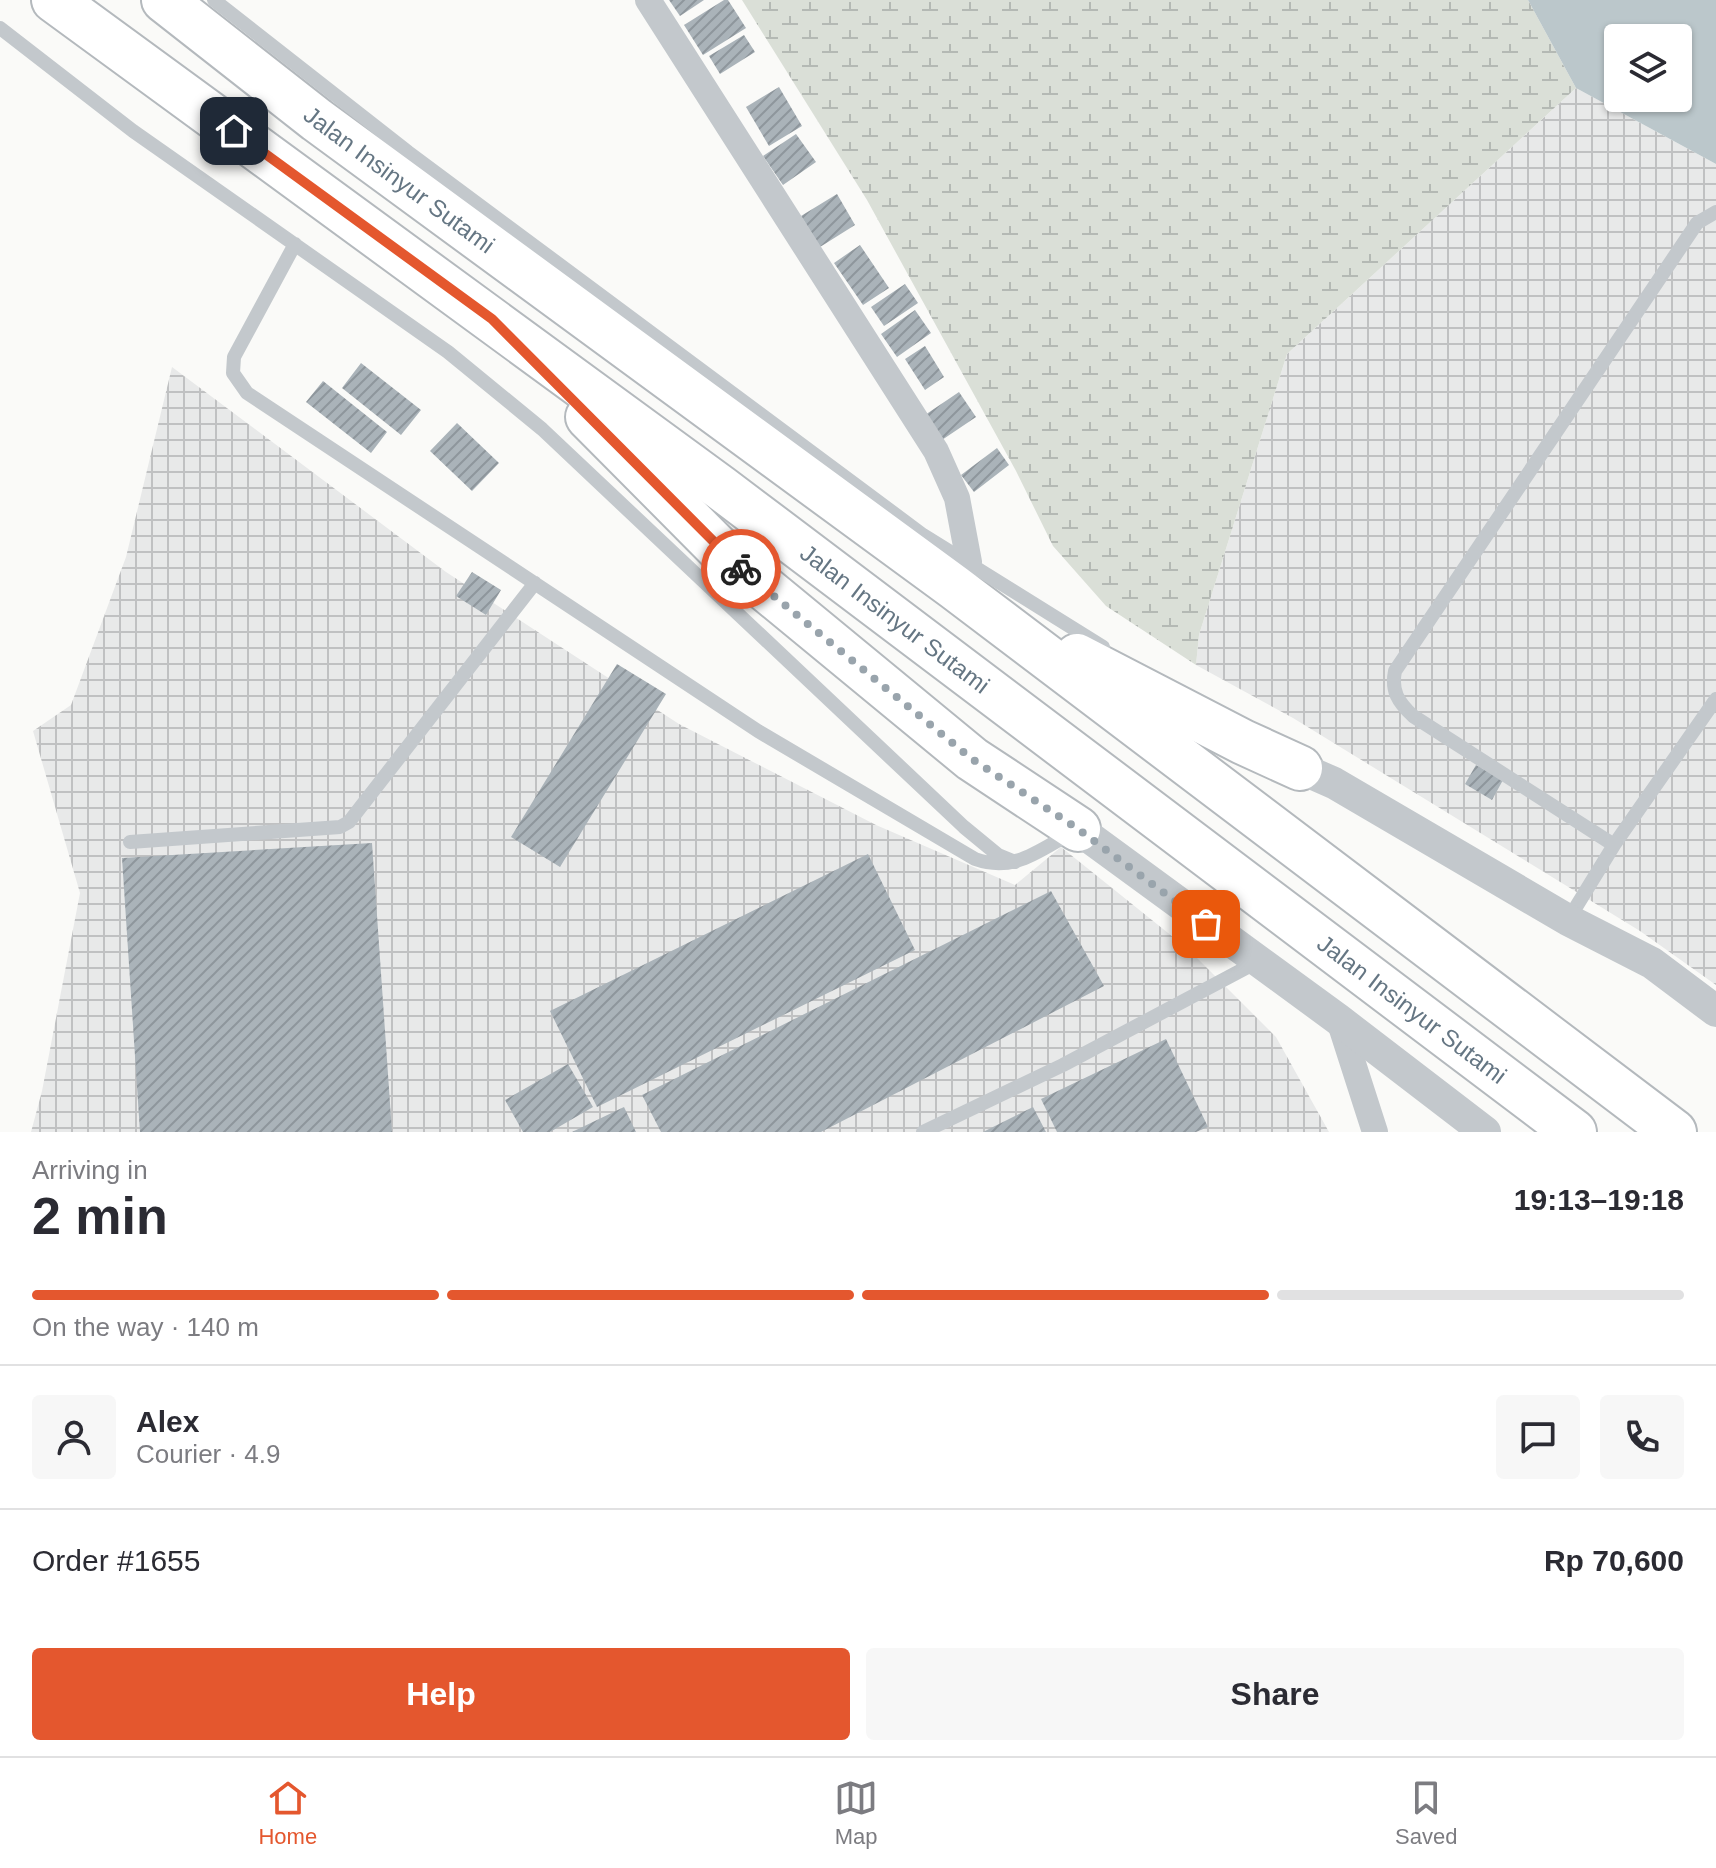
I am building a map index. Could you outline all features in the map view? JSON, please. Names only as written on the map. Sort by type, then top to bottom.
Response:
[{"type":"highway","name":"Jalan Insinyur Sutami","points":[[54,0],[734,498],[1574,1132]]},
{"type":"highway","name":"Jalan Insinyur Sutami","points":[[164,0],[317,120],[961,574],[992,615],[1674,1132]]},
{"type":"highway","points":[[492,319],[728,558],[972,759],[1078,829]]},
{"type":"highway","points":[[992,615],[1300,768]]},
{"type":"street","points":[[648,0],[936,451],[957,498],[961,574]]},
{"type":"street","points":[[1300,768],[1334,783],[1568,920],[1652,963],[1716,1011]]},
{"type":"street","points":[[1078,829],[1339,1020],[1485,1132]]},
{"type":"street","points":[[1339,1020],[1375,1132]]},
{"type":"lane","points":[[214,0],[408,152],[923,535],[961,574],[1116,655]]},
{"type":"lane","points":[[0,28],[133,131],[448,352],[542,429],[964,827],[998,855],[1015,862]]},
{"type":"lane","points":[[1614,845],[1413,716],[1396,695],[1393,684],[1395,671],[1697,223],[1716,212]]},
{"type":"lane","points":[[295,244],[234,357],[233,373],[247,393],[758,731],[975,859],[1000,865],[1015,862],[1078,829]]},
{"type":"lane","points":[[130,842],[340,827],[349,822],[535,583]]},
{"type":"lane","points":[[1167,685],[1300,768]]},
{"type":"lane","points":[[1568,920],[1614,845],[1716,699]]},
{"type":"lane","points":[[923,1132],[1063,1065],[1257,962]]},
{"type":"shaded area","points":[[1528,0],[1716,0],[1716,164],[1620,112],[1692,112],[1692,24],[1604,24],[1604,103],[1576,88]]},
{"type":"shaded area","points":[[1576,88],[1604,103],[1604,112],[1620,112],[1716,164],[1716,985],[1640,931],[1293,718],[1196,665],[1199,635],[1287,354]]},
{"type":"shaded area","points":[[172,367],[446,572],[679,724],[876,825],[1015,885],[1061,847],[1188,949],[1276,1037],[1329,1132],[31,1132],[42,1091],[80,893],[33,731],[71,705],[126,557]]},
{"type":"green space","points":[[742,0],[1528,0],[1576,88],[1287,354],[1199,635],[1196,665],[1106,606],[1053,546],[1016,471],[867,200]]},
{"type":"building","points":[[669,0],[704,0],[680,16]]},
{"type":"building","points":[[728,0],[746,28],[703,55],[684,25]]},
{"type":"building","points":[[744,35],[755,52],[720,74],[709,56]]},
{"type":"building","points":[[779,87],[802,126],[769,146],[746,107]]},
{"type":"building","points":[[796,134],[816,162],[783,185],[763,156]]},
{"type":"building","points":[[837,194],[855,225],[820,247],[801,216]]},
{"type":"building","points":[[860,245],[889,288],[863,305],[834,263]]},
{"type":"building","points":[[905,284],[918,303],[884,326],[871,307]]},
{"type":"building","points":[[915,310],[931,333],[897,357],[881,334]]},
{"type":"building","points":[[925,346],[944,377],[925,390],[905,359]]},
{"type":"building","points":[[361,363],[421,410],[401,435],[342,388]]},
{"type":"building","points":[[323,381],[387,432],[371,453],[306,402]]},
{"type":"building","points":[[959,392],[976,417],[939,442],[922,417]]},
{"type":"building","points":[[457,423],[499,463],[472,491],[430,451]]},
{"type":"building","points":[[997,448],[1009,465],[974,492],[961,475]]},
{"type":"building","points":[[472,572],[501,590],[486,615],[456,596]]},
{"type":"building","points":[[617,664],[666,694],[560,867],[511,837]]},
{"type":"building","points":[[1476,765],[1503,780],[1492,800],[1465,784]]},
{"type":"building","points":[[372,843],[392,1132],[140,1132],[122,858]]},
{"type":"building","points":[[868,854],[915,950],[597,1107],[550,1011]]},
{"type":"building","points":[[1051,891],[1104,986],[821,1132],[661,1132],[642,1095]]},
{"type":"building","points":[[1166,1039],[1208,1127],[1196,1132],[1057,1132],[1041,1099]]},
{"type":"building","points":[[568,1064],[593,1107],[550,1132],[523,1132],[505,1100]]},
{"type":"building","points":[[624,1107],[636,1132],[572,1132]]},
{"type":"building","points":[[1033,1107],[1046,1132],[983,1132]]},
{"type":"way so far","points":[[741,569],[972,759],[1078,829],[1206,924]]},
{"type":"route","points":[[234,131],[492,319],[741,569]]}]
